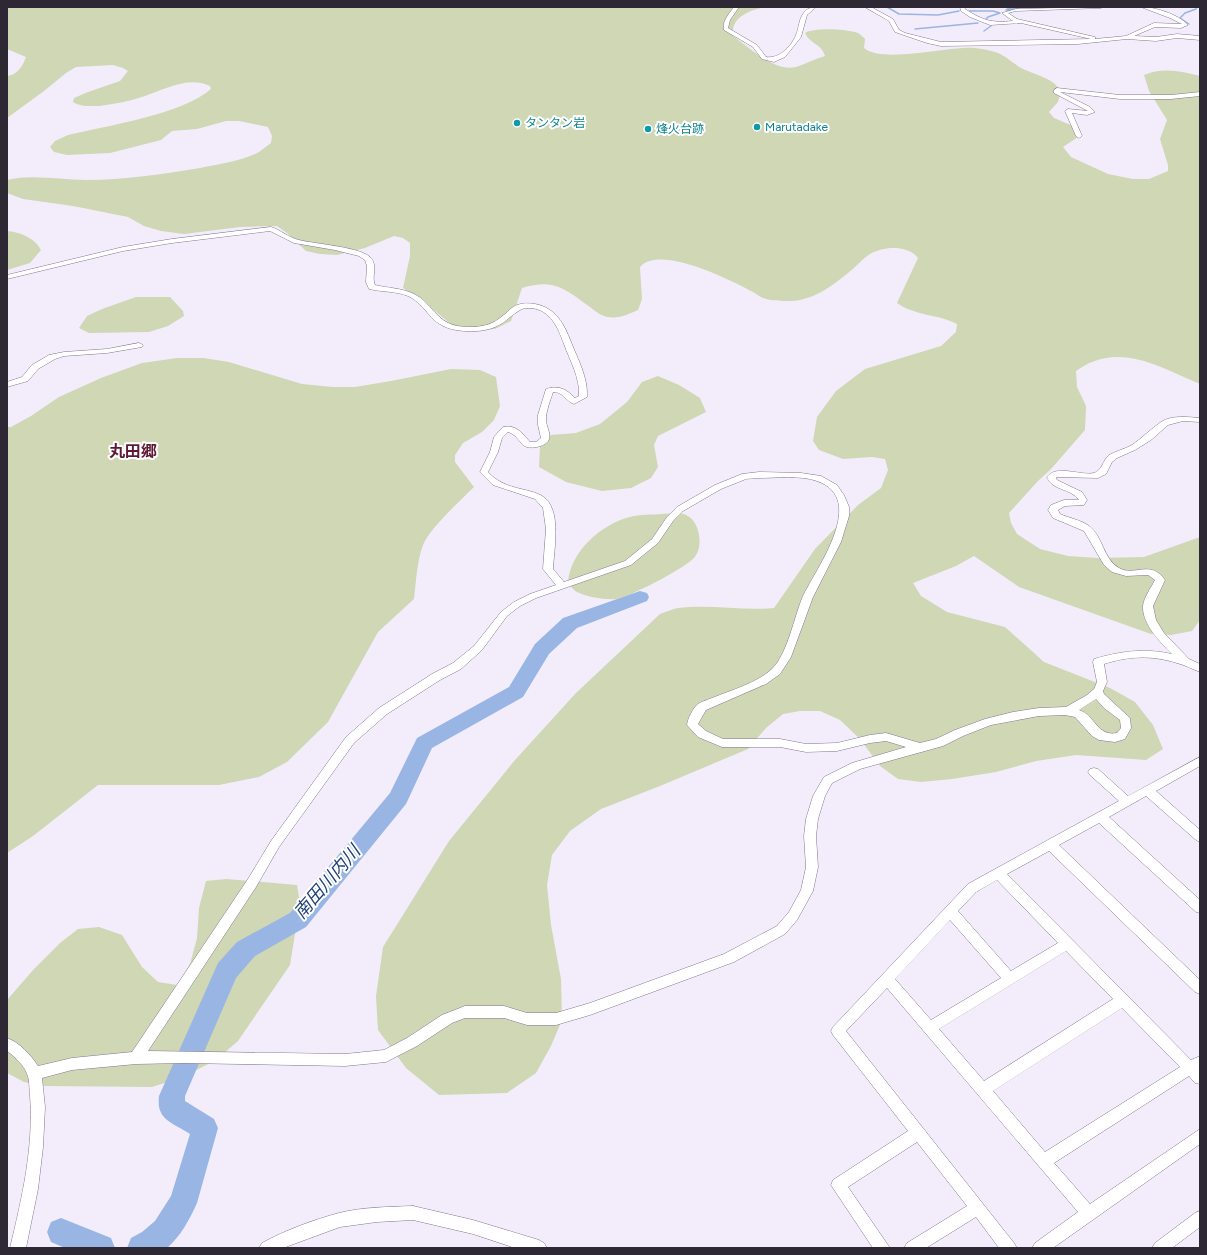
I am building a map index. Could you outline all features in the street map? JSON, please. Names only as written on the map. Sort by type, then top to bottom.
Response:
[{"type":"street","points":[[737,7],[727,20],[725,24],[726,29],[755,46],[764,58],[774,60],[783,56],[798,37],[805,14],[814,7]]},
{"type":"street","points":[[867,7],[891,20],[897,31],[929,42],[941,44],[1078,42],[1127,37],[1156,39],[1185,36],[1200,38]]},
{"type":"street","points":[[962,7],[963,10],[982,22],[992,25],[1023,22]]},
{"type":"street","points":[[1101,7],[1020,10],[1004,13],[1009,17],[1023,22],[1103,40]]},
{"type":"street","points":[[1127,37],[1154,25],[1185,25],[1183,22],[1175,18],[1143,7]]},
{"type":"street","points":[[1079,136],[1068,111],[1087,114],[1092,112],[1088,108],[1056,92],[1057,90],[1120,97],[1170,97],[1200,94]]},
{"type":"street","points":[[7,277],[123,249],[172,241],[271,229],[296,242],[334,248],[361,255],[368,259],[371,266],[370,282],[372,287],[410,295],[418,300],[428,313],[437,321],[448,326],[456,328],[489,327],[499,323],[516,308],[522,306],[540,307],[548,310],[558,321],[584,389],[583,397],[574,402],[560,389],[555,388],[549,391],[542,412],[542,426],[545,431],[545,439],[540,444],[533,446],[528,445],[513,429],[506,429],[498,437],[494,452],[484,472],[490,480],[502,487],[539,497],[548,506],[550,516],[548,569],[555,580],[562,586]]},
{"type":"street","points":[[7,385],[17,383],[25,379],[34,367],[52,357],[64,354],[107,352],[139,345]]},
{"type":"street","points":[[1184,660],[1160,636],[1150,615],[1148,607],[1151,596],[1160,580],[1157,575],[1151,571],[1122,572],[1114,570],[1086,528],[1056,516],[1054,506],[1064,503],[1081,503],[1083,500],[1079,494],[1053,482],[1051,477],[1054,474],[1095,476],[1103,472],[1108,461],[1114,456],[1132,448],[1148,438],[1165,423],[1183,418],[1200,420]]},
{"type":"street","points":[[136,1058],[248,889],[275,844],[350,740],[383,711],[436,677],[457,666],[478,648],[504,614],[517,604],[562,586],[628,563],[655,541],[670,519],[680,509],[733,480],[745,476],[759,475],[818,478],[834,487],[840,495],[844,507],[844,516],[836,542],[808,597],[786,657],[776,671],[762,681],[702,707],[693,720],[692,725],[702,734],[722,743],[780,743],[806,748],[830,748],[886,737],[920,747]]},
{"type":"street","points":[[34,1073],[72,1064],[136,1058],[192,1057],[345,1060],[386,1056],[412,1042],[447,1019],[465,1012],[504,1012],[527,1019],[556,1019],[590,1009],[729,958],[781,930],[793,916],[807,891],[812,867],[810,836],[812,819],[819,796],[828,780],[856,766],[920,747],[939,743],[989,722],[1039,712],[1065,711],[1074,709],[1093,697],[1098,691],[1102,682],[1098,662],[1126,654],[1154,654],[1184,660],[1200,668]]},
{"type":"street","points":[[1065,711],[1078,714],[1096,733],[1103,737],[1115,738],[1121,736],[1126,728],[1125,718],[1108,705],[1099,695],[1098,691]]},
{"type":"street","points":[[1009,1248],[838,1031],[972,888],[1147,790],[1198,766]]},
{"type":"street","points":[[1094,772],[1128,801]]},
{"type":"street","points":[[1147,790],[1200,836]]},
{"type":"street","points":[[1100,816],[1200,908]]},
{"type":"street","points":[[1050,844],[1200,988]]},
{"type":"street","points":[[998,873],[1123,1000],[1197,1069],[1044,1161]]},
{"type":"street","points":[[950,911],[1010,979]]},
{"type":"street","points":[[930,1028],[1067,944]]},
{"type":"street","points":[[887,978],[1089,1214]]},
{"type":"street","points":[[983,1090],[1123,1000]]},
{"type":"street","points":[[7,1044],[22,1056],[34,1073],[38,1102],[37,1138],[26,1210],[18,1248]]},
{"type":"street","points":[[877,1246],[838,1185],[918,1133]]},
{"type":"street","points":[[1040,1248],[1200,1136]]},
{"type":"street","points":[[912,1248],[977,1208]]},
{"type":"street","points":[[268,1248],[285,1239],[340,1220],[377,1215],[413,1213],[473,1227],[539,1248]]},
{"type":"street","points":[[1160,1248],[1200,1218]]},
{"type":"green space","points":[[7,7],[767,7],[748,12],[738,19],[733,29],[733,36],[771,63],[788,68],[796,67],[825,56],[821,49],[807,37],[805,33],[823,29],[858,33],[865,39],[864,48],[873,53],[900,55],[963,48],[978,48],[999,54],[1021,68],[1054,83],[1061,91],[1058,102],[1049,112],[1054,118],[1080,129],[1081,135],[1063,147],[1071,157],[1108,174],[1133,179],[1149,179],[1168,171],[1168,165],[1160,139],[1167,120],[1149,91],[1144,75],[1165,70],[1179,71],[1200,76],[1200,384],[1147,362],[1120,357],[1106,358],[1092,362],[1076,371],[1077,387],[1086,406],[1085,430],[1051,469],[1009,513],[1011,523],[1017,534],[1040,549],[1068,556],[1098,558],[1144,557],[1200,537],[1200,620],[1192,631],[1171,635],[1151,634],[1019,587],[974,556],[956,566],[913,583],[921,596],[947,612],[1005,627],[1044,662],[1110,688],[1135,702],[1153,725],[1163,749],[1146,760],[1076,755],[1036,761],[996,772],[921,782],[898,779],[880,766],[860,739],[840,720],[820,711],[800,711],[783,714],[766,728],[748,749],[601,809],[570,831],[552,855],[547,885],[551,925],[561,979],[562,1020],[551,1046],[536,1073],[507,1093],[439,1095],[406,1068],[378,1030],[376,996],[383,947],[449,841],[515,760],[576,693],[660,614],[676,608],[690,607],[750,609],[774,608],[815,549],[858,505],[881,488],[888,470],[885,459],[872,457],[843,459],[819,450],[813,441],[817,417],[836,391],[865,369],[941,346],[956,332],[957,324],[942,318],[919,313],[897,303],[918,258],[908,251],[889,248],[870,254],[833,285],[809,298],[800,300],[784,301],[762,298],[729,280],[695,266],[663,260],[649,261],[640,267],[642,299],[638,310],[620,317],[603,316],[566,290],[543,284],[522,288],[511,321],[495,329],[468,331],[458,330],[430,307],[403,288],[410,256],[410,243],[403,238],[394,236],[365,248],[337,255],[320,254],[306,251],[287,233],[277,226],[240,227],[184,234],[161,231],[144,226],[128,217],[73,206],[23,199],[7,193],[7,180],[27,177],[86,180],[115,179],[200,168],[231,162],[259,152],[271,143],[272,136],[268,127],[239,121],[226,121],[197,129],[172,131],[161,140],[110,153],[67,155],[54,152],[50,147],[55,141],[68,135],[123,123],[163,112],[198,98],[211,89],[210,86],[202,83],[185,83],[122,102],[99,106],[82,105],[73,102],[74,98],[120,81],[128,71],[113,65],[76,67],[7,118],[7,76],[14,74],[19,70],[26,57],[7,49]]},
{"type":"green space","points":[[7,231],[27,236],[35,242],[41,250],[30,263],[7,270]]},
{"type":"green space","points":[[136,297],[170,297],[183,311],[184,316],[168,326],[149,332],[89,333],[79,328],[87,316]]},
{"type":"green space","points":[[177,358],[203,358],[229,362],[302,384],[333,387],[355,387],[451,369],[480,370],[496,377],[500,406],[494,420],[482,432],[463,443],[455,455],[455,462],[474,487],[446,515],[432,531],[423,545],[419,558],[414,599],[378,632],[328,722],[287,762],[259,777],[219,785],[98,785],[33,836],[7,853],[7,427],[11,427],[31,416],[59,397],[101,378],[142,363]]},
{"type":"green space","points":[[658,376],[679,385],[700,398],[706,412],[658,436],[654,445],[658,467],[651,478],[631,488],[602,491],[566,482],[539,467],[540,446],[550,435],[576,433],[600,424],[627,402],[642,382]]},
{"type":"green space","points":[[677,513],[691,518],[695,523],[699,535],[700,541],[697,553],[689,563],[644,588],[616,599],[601,599],[586,595],[574,590],[568,583],[574,561],[581,550],[598,533],[608,526],[630,517]]},
{"type":"green space","points":[[226,879],[297,885],[300,903],[290,965],[238,1041],[216,1060],[183,1077],[152,1087],[44,1086],[24,1082],[7,1073],[7,1000],[34,969],[60,943],[78,929],[99,927],[122,935],[142,967],[158,982],[177,985],[190,964],[197,938],[199,908],[206,881]]},
{"type":"waterway","points":[[887,7],[899,14],[938,15],[959,11]]},
{"type":"waterway","points":[[1010,10],[1017,7]]},
{"type":"waterway","points":[[1189,24],[1180,18],[1185,13],[1196,9],[1197,7]]},
{"type":"waterway","points":[[969,11],[993,11],[1000,13],[988,17],[984,21]]},
{"type":"waterway","points":[[915,29],[978,23]]},
{"type":"waterway","points":[[984,31],[991,26]]},
{"type":"waterway","name":"南田川内川","points":[[141,1248],[152,1242],[165,1231],[183,1203],[205,1128],[171,1107],[172,1096],[227,971],[246,949],[298,920],[398,798],[424,743],[516,692],[542,649],[570,623],[640,597]]},
{"type":"waterway","name":"南田川内川","points":[[61,1232],[101,1248]]},
{"type":"place","name":"タンタン岩","points":[[517,123]]},
{"type":"place","name":"Marutadake","points":[[757,127]]},
{"type":"place","name":"烽火台跡","points":[[648,129]]},
{"type":"district","name":"丸田郷","points":[[133,451]]}]
